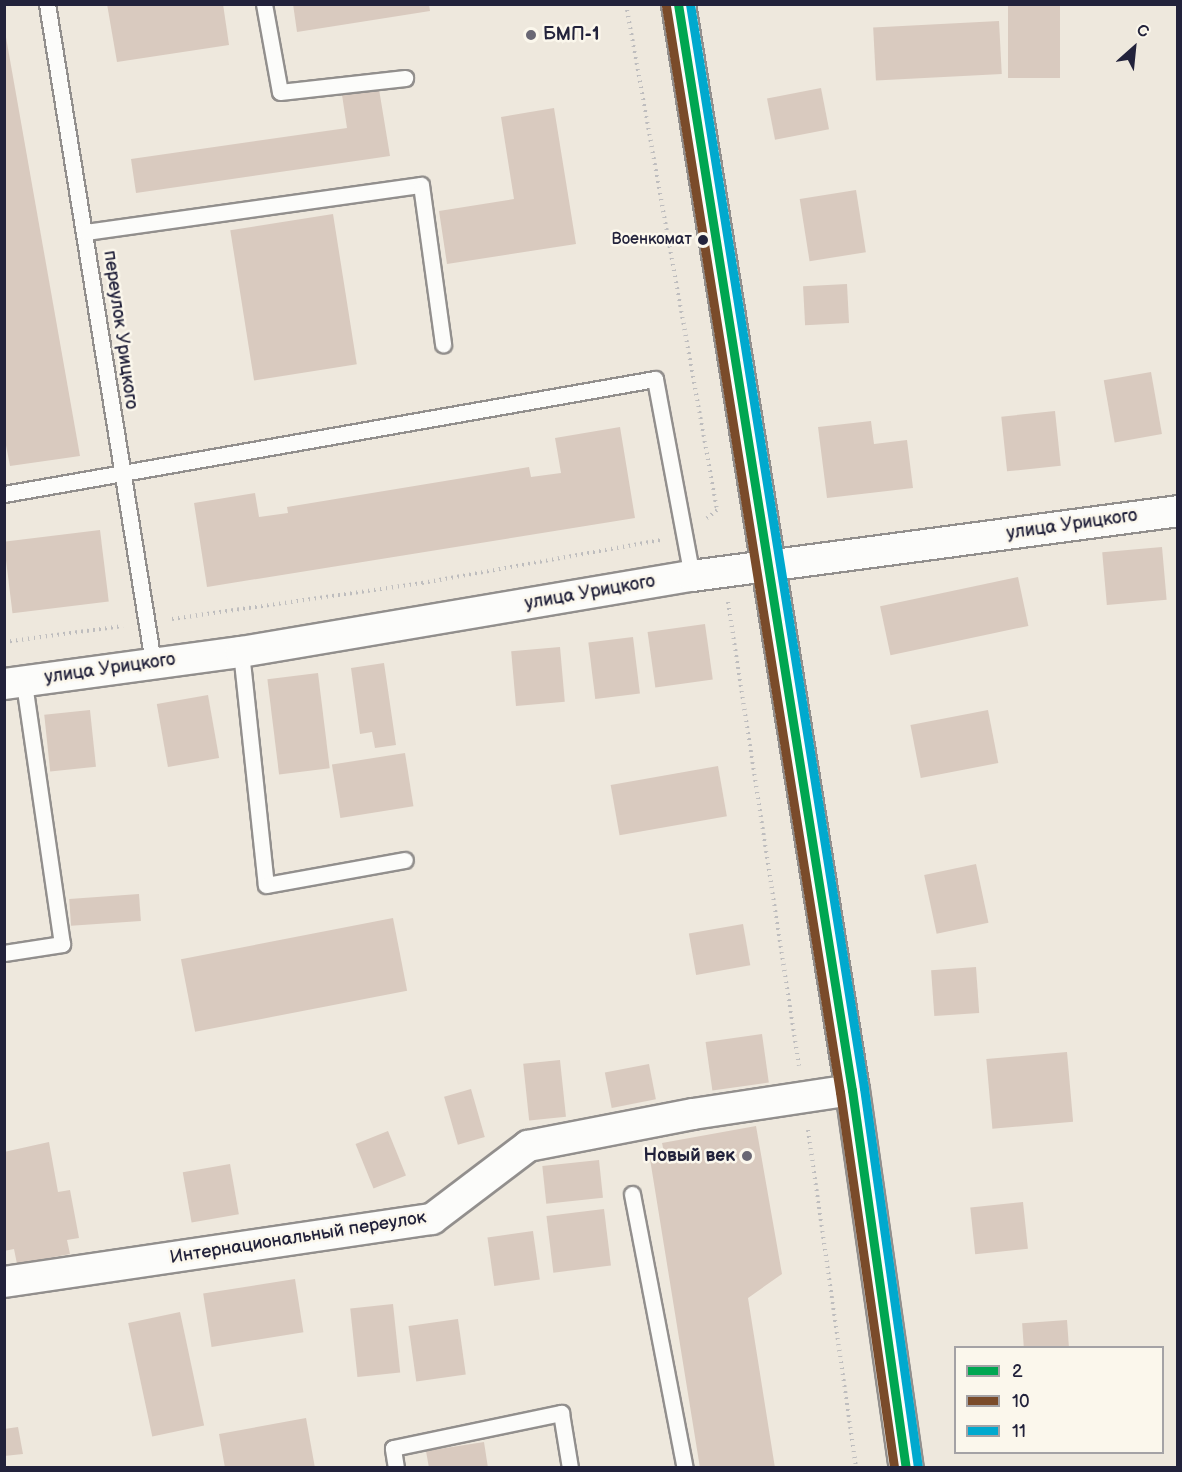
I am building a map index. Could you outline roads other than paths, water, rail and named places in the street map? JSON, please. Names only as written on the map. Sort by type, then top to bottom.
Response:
[{"type":"main road","points":[[678,4],[852,1090],[906,1467]]},
{"type":"street","name":"улица Урицкого","points":[[14,683],[153,662],[241,652],[692,576],[1178,511]]},
{"type":"street","name":"Интернациональный переулок","points":[[4,1282],[432,1219],[528,1146],[852,1090]]},
{"type":"lane","name":"переулок Урицкого","points":[[47,4],[86,232],[144,623],[153,662]]},
{"type":"lane","points":[[264,4],[280,92],[405,78]]},
{"type":"lane","points":[[86,232],[421,185],[443,344]]},
{"type":"lane","points":[[4,494],[122,476],[655,379],[692,576]]},
{"type":"lane","points":[[241,652],[266,885],[405,860]]},
{"type":"lane","points":[[4,953],[62,944],[14,683]]},
{"type":"lane","points":[[632,1194],[685,1467]]},
{"type":"lane","points":[[396,1467],[393,1448],[561,1413],[570,1467]]},
{"type":"place","name":"БМП-1","points":[[531,35]]},
{"type":"place","name":"Военкомат","points":[[703,240]]},
{"type":"place","name":"Новый век","points":[[747,1156]]}]
